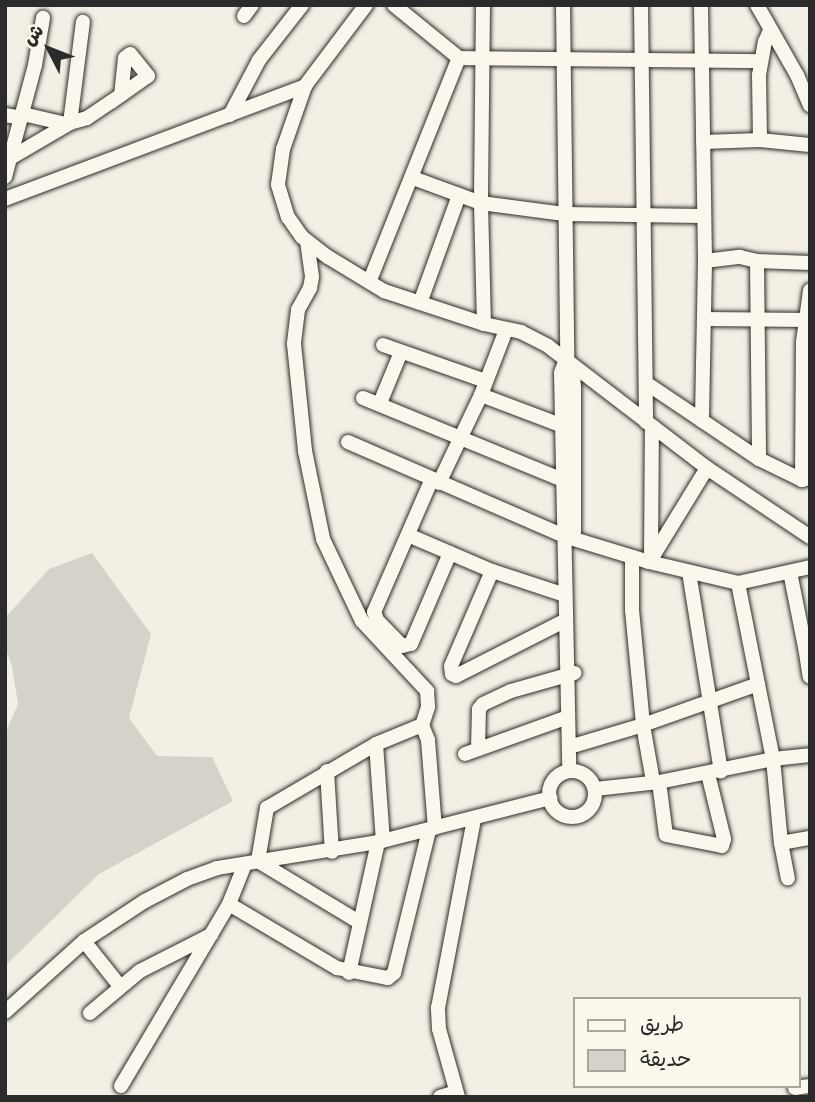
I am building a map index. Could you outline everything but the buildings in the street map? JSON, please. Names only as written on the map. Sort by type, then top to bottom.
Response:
[{"type":"street","points":[[230,115],[259,60],[302,5]]},
{"type":"street","points":[[366,5],[305,86],[283,149],[278,185],[288,217],[307,241],[349,271],[370,280],[384,292],[484,324],[521,332],[566,361],[707,468],[810,537]]},
{"type":"street","points":[[394,5],[459,58],[761,61]]},
{"type":"street","points":[[483,5],[481,203],[484,324]]},
{"type":"street","points":[[563,5],[566,361],[561,373],[563,480],[569,538],[571,673],[568,717],[573,771]]},
{"type":"street","points":[[641,5],[650,561]]},
{"type":"street","points":[[701,5],[705,261],[702,421]]},
{"type":"street","points":[[757,5],[770,30],[804,72],[810,104]]},
{"type":"street","points":[[5,177],[23,116],[43,18]]},
{"type":"street","points":[[69,123],[83,22]]},
{"type":"street","points":[[761,140],[761,61],[770,30]]},
{"type":"street","points":[[370,280],[459,58]]},
{"type":"street","points":[[5,200],[305,86]]},
{"type":"street","points":[[12,156],[69,123],[87,118],[121,95]]},
{"type":"street","points":[[5,114],[69,123]]},
{"type":"street","points":[[703,142],[761,140],[810,145]]},
{"type":"street","points":[[413,178],[481,203],[564,214],[703,216]]},
{"type":"street","points":[[420,303],[459,195]]},
{"type":"street","points":[[229,904],[349,973],[387,978],[394,973],[432,829],[428,740],[422,725],[428,710],[427,691],[362,621],[323,539],[305,451],[294,344],[298,310],[310,288],[312,277],[307,241]]},
{"type":"street","points":[[705,261],[740,257],[757,261],[810,263]]},
{"type":"street","points":[[757,261],[759,459]]},
{"type":"street","points":[[646,383],[759,459],[806,479],[807,320],[810,290]]},
{"type":"street","points":[[704,319],[807,320]]},
{"type":"street","points":[[450,553],[411,644],[402,646],[377,620],[374,612],[408,535],[483,388],[506,330]]},
{"type":"street","points":[[383,345],[563,426]]},
{"type":"street","points":[[380,403],[401,352]]},
{"type":"street","points":[[566,361],[573,374],[574,387],[565,595],[576,745],[573,771]]},
{"type":"street","points":[[363,398],[459,435],[563,480]]},
{"type":"street","points":[[348,442],[569,538],[632,557],[738,583],[810,567]]},
{"type":"street","points":[[650,561],[707,468]]},
{"type":"street","points":[[408,535],[492,571],[565,595]]},
{"type":"street","points":[[632,557],[632,610],[643,726],[666,835],[722,846],[709,701],[689,572]]},
{"type":"street","points":[[492,571],[451,666],[454,676],[566,620]]},
{"type":"street","points":[[790,572],[808,646],[810,677]]},
{"type":"street","points":[[738,583],[773,759],[781,843],[788,878]]},
{"type":"street","points":[[568,717],[471,752],[479,709],[483,704],[511,691],[571,673]]},
{"type":"street","points":[[576,745],[643,726],[758,684]]},
{"type":"street","points":[[121,1086],[252,863],[265,810],[376,744],[422,725]]},
{"type":"street","points":[[349,973],[359,922],[381,841],[376,744]]},
{"type":"street","points":[[595,789],[656,782],[773,759],[810,755]]},
{"type":"street","points":[[327,771],[332,852]]},
{"type":"street","points":[[573,771],[592,780],[595,789],[592,806],[577,816],[560,813],[550,798],[553,781],[573,771]]},
{"type":"street","points":[[5,1012],[84,941],[145,901],[187,879],[217,868],[332,852],[474,819],[550,798]]},
{"type":"street","points":[[440,1097],[457,1095],[439,1029],[438,1009],[474,819]]},
{"type":"street","points":[[781,843],[810,838]]},
{"type":"street","points":[[252,863],[359,922]]},
{"type":"street","points":[[90,1013],[119,985],[162,957],[211,935]]},
{"type":"street","points":[[84,941],[119,985]]},
{"type":"green space","points":[[92,553],[151,634],[129,718],[157,756],[212,757],[233,801],[99,874],[5,966],[5,734],[18,704],[12,666],[5,648],[5,618],[49,569]]}]
